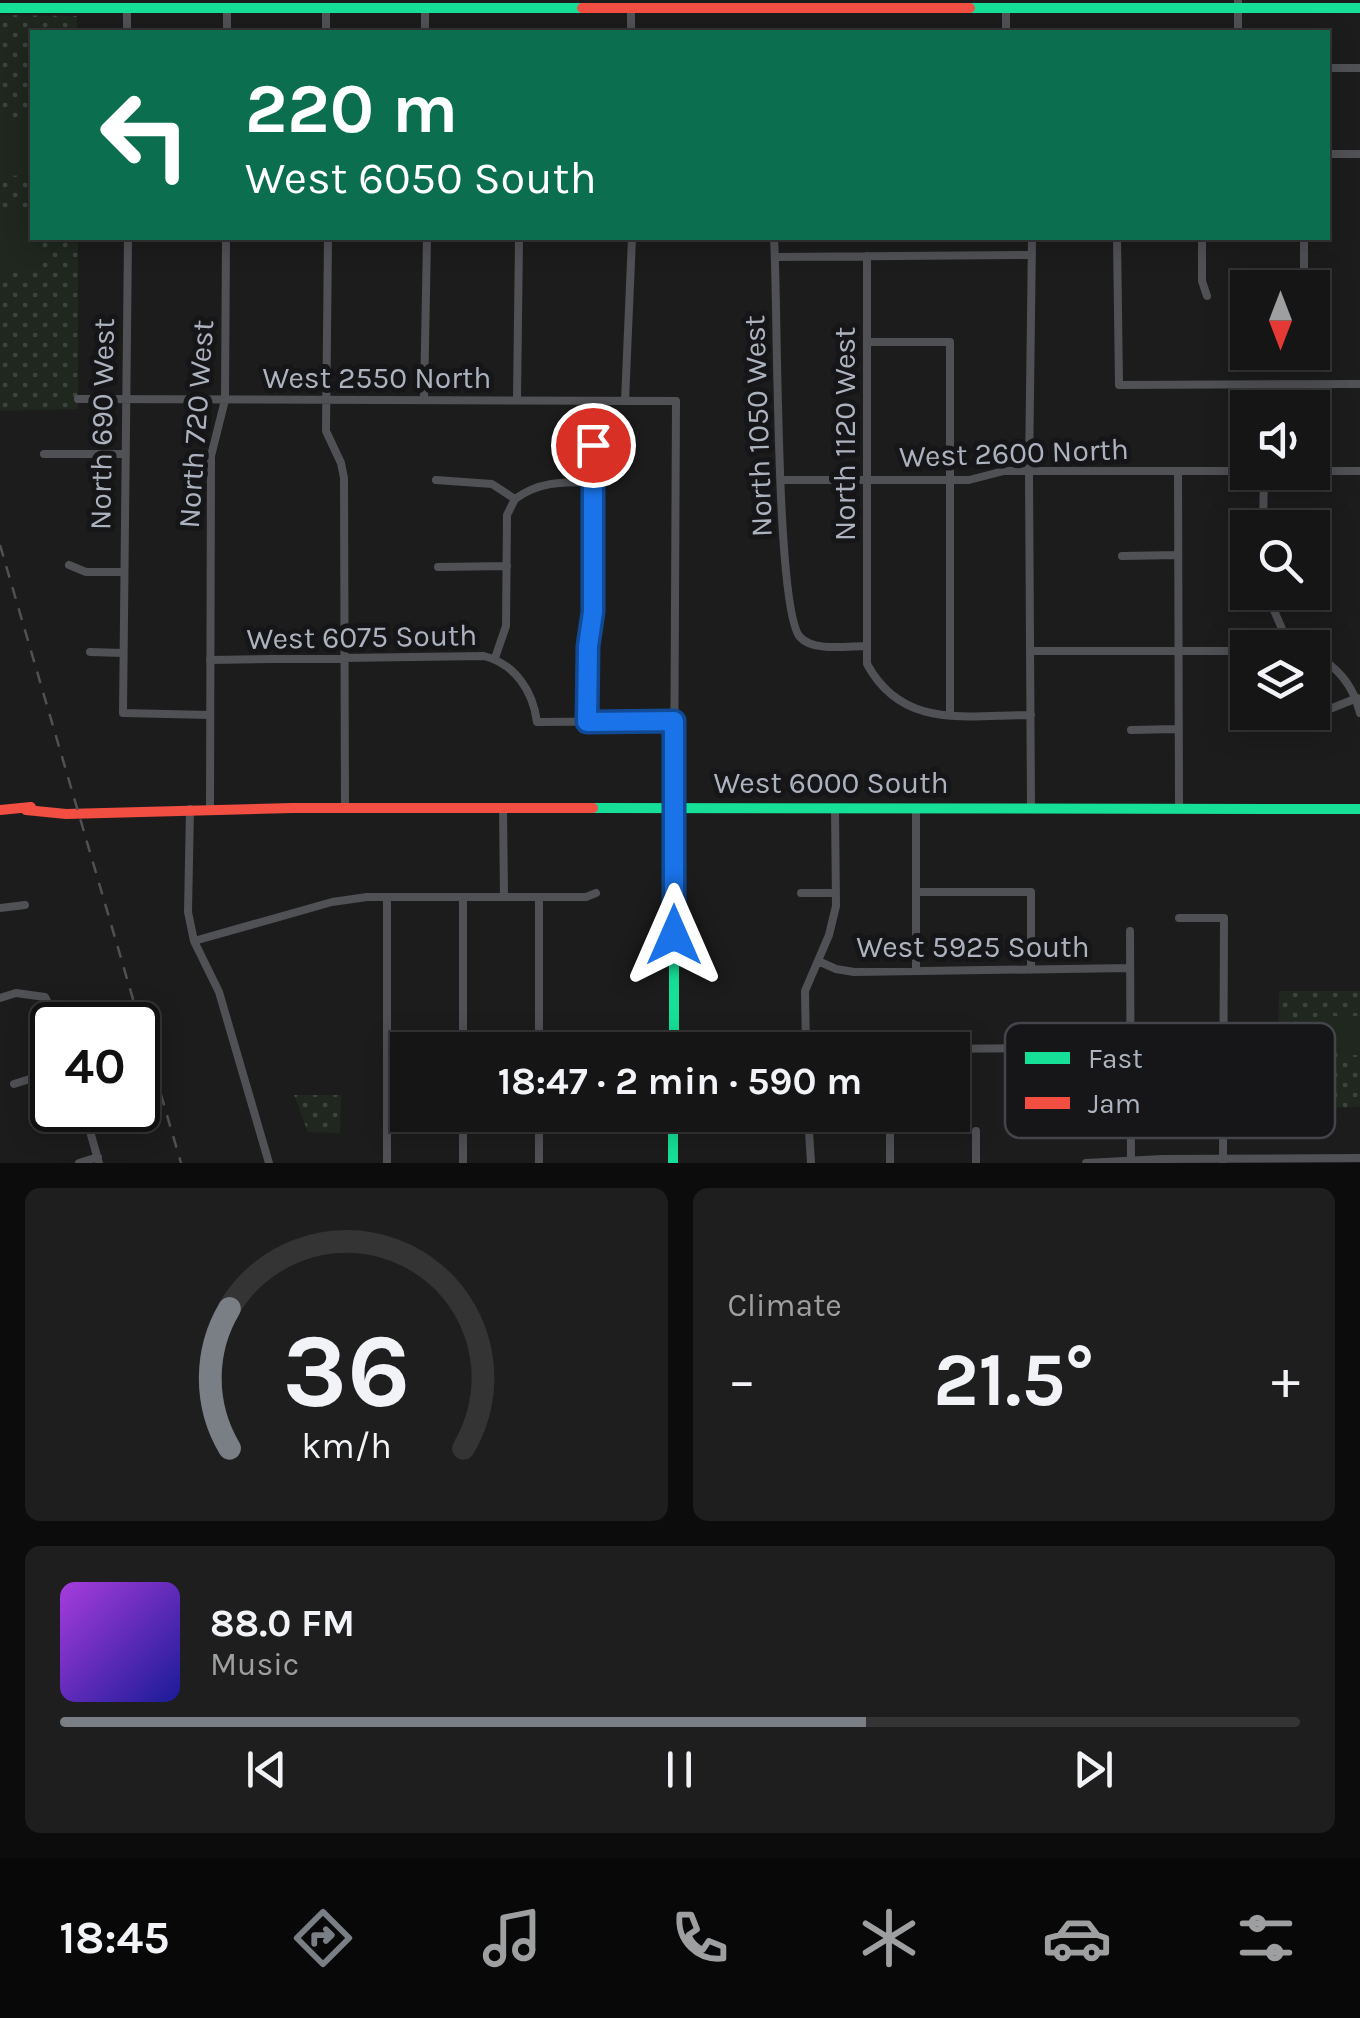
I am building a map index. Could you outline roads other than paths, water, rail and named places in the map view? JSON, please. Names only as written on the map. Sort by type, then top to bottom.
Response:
[{"type":"street","points":[[0,8],[74,4],[226,8],[284,4],[326,8],[831,3],[1360,8]]},
{"type":"street","points":[[1238,4],[1238,30]]},
{"type":"street","points":[[425,7],[426,30]]},
{"type":"street","points":[[630,7],[631,30]]},
{"type":"street","points":[[1006,7],[1006,30]]},
{"type":"street","points":[[126,8],[127,30]]},
{"type":"street","points":[[226,8],[226,30]]},
{"type":"street","points":[[326,8],[326,30]]},
{"type":"street","points":[[1330,68],[1360,68]]},
{"type":"street","points":[[1330,154],[1360,154]]},
{"type":"street","name":"North 690 West","points":[[128,240],[122,713],[210,715]]},
{"type":"street","name":"North 720 West","points":[[210,809],[211,456],[225,400],[226,240]]},
{"type":"street","points":[[328,240],[326,431],[344,478],[345,808]]},
{"type":"street","points":[[424,400],[426,240]]},
{"type":"street","points":[[517,400],[519,240]]},
{"type":"street","points":[[626,401],[632,240]]},
{"type":"street","name":"North 1050 West","points":[[774,240],[790,612],[803,641],[818,646],[867,646]]},
{"type":"street","points":[[1031,809],[1032,240]]},
{"type":"street","points":[[1117,240],[1119,385],[1360,384]]},
{"type":"street","points":[[1202,240],[1202,281],[1207,296]]},
{"type":"street","points":[[1304,240],[1304,270]]},
{"type":"street","points":[[775,257],[1032,254]]},
{"type":"street","name":"North 1120 West","points":[[867,256],[867,664],[894,700],[912,709],[950,714]]},
{"type":"street","points":[[867,342],[950,342],[950,714],[1032,715]]},
{"type":"street","name":"West 2550 North","points":[[78,400],[676,401],[674,721]]},
{"type":"street","points":[[593,401],[593,612],[588,646],[587,722],[674,721],[674,1032]]},
{"type":"street","points":[[44,454],[124,454]]},
{"type":"street","name":"West 2600 North","points":[[782,480],[969,480],[1004,471],[1230,471]]},
{"type":"street","points":[[1178,471],[1178,809]]},
{"type":"street","points":[[1330,471],[1360,471]]},
{"type":"street","points":[[436,480],[492,484],[515,499]]},
{"type":"street","points":[[495,658],[507,612],[507,516],[515,499],[530,488],[553,482],[593,482]]},
{"type":"street","points":[[1122,556],[1178,555]]},
{"type":"street","points":[[69,565],[86,572],[123,572]]},
{"type":"street","points":[[438,567],[507,566]]},
{"type":"street","points":[[1273,610],[1283,630]]},
{"type":"street","points":[[1032,651],[1230,651]]},
{"type":"street","points":[[90,652],[123,653]]},
{"type":"street","name":"West 6075 South","points":[[210,660],[484,656],[495,658],[518,674],[537,722],[587,722]]},
{"type":"street","points":[[1330,666],[1344,676],[1360,714]]},
{"type":"street","points":[[1330,709],[1356,698]]},
{"type":"street","points":[[1131,730],[1178,729]]},
{"type":"street","name":"West 6000 South","points":[[0,810],[26,810],[31,814],[78,810],[345,808],[1360,809]]},
{"type":"street","points":[[504,808],[504,897]]},
{"type":"street","points":[[806,1032],[805,991],[834,922],[835,808]]},
{"type":"street","points":[[190,809],[188,912],[194,941],[219,992],[268,1163]]},
{"type":"street","points":[[916,809],[916,971]]},
{"type":"street","points":[[801,893],[836,892]]},
{"type":"street","points":[[916,892],[1031,892],[1030,970]]},
{"type":"street","points":[[194,941],[332,902],[387,897],[596,894]]},
{"type":"street","points":[[387,897],[388,1163]]},
{"type":"street","points":[[463,897],[463,1032]]},
{"type":"street","points":[[538,897],[539,1032]]},
{"type":"street","points":[[0,908],[25,905]]},
{"type":"street","points":[[1179,918],[1224,918],[1224,1023]]},
{"type":"street","points":[[1130,932],[1131,1023]]},
{"type":"street","name":"West 5925 South","points":[[818,961],[854,972],[1130,968]]},
{"type":"street","points":[[0,998],[16,993],[45,997],[48,1002]]},
{"type":"street","points":[[970,1051],[1005,1051]]},
{"type":"street","points":[[14,1084],[30,1079]]},
{"type":"street","points":[[976,1131],[976,1163]]},
{"type":"street","points":[[79,1163],[99,1160],[91,1132]]},
{"type":"street","points":[[463,1132],[463,1163]]},
{"type":"street","points":[[539,1132],[539,1163]]},
{"type":"street","points":[[673,1132],[673,1163]]},
{"type":"street","points":[[809,1132],[811,1163]]},
{"type":"street","points":[[890,1132],[890,1163]]},
{"type":"street","points":[[1086,1163],[1360,1158]]},
{"type":"railway","points":[[0,545],[181,1163]]}]
